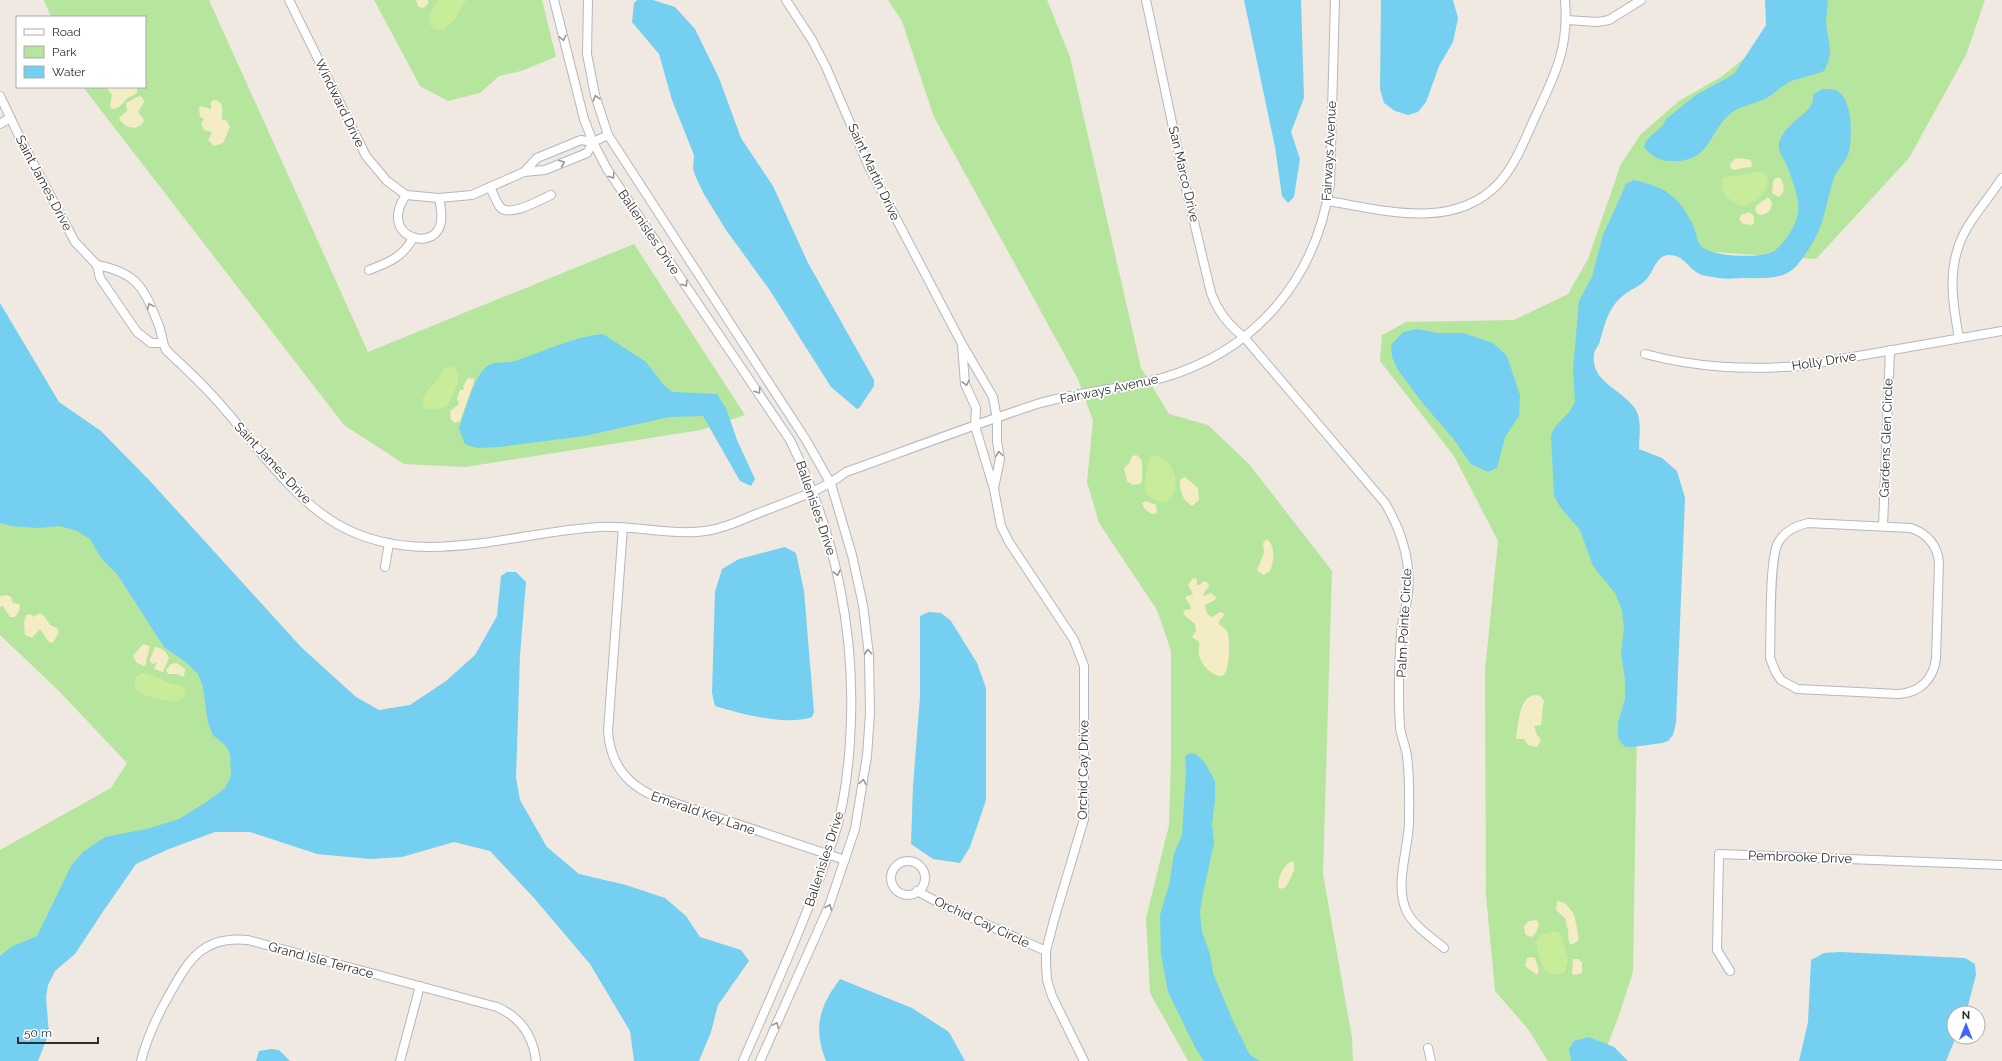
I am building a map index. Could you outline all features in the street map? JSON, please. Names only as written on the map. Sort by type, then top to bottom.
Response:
[{"type":"street","name":"Windward Drive","points":[[289,0],[366,156],[375,169],[406,195]]},
{"type":"street","name":"Ballenisles Drive","points":[[554,0],[584,119],[593,142],[607,169],[790,440],[806,473],[813,492],[834,558],[845,610],[850,650],[852,721],[848,771],[834,836],[807,912],[744,1061]]},
{"type":"street","name":"Ballenisles Drive","points":[[588,0],[587,54],[594,95],[608,135],[806,440],[831,484],[852,555],[863,605],[869,655],[870,713],[867,756],[855,829],[830,906],[760,1061]]},
{"type":"street","name":"Saint Martin Drive","points":[[786,0],[812,40],[826,67],[868,167],[962,344],[993,397],[996,419],[996,442],[1000,459],[994,489]]},
{"type":"street","name":"San Marco Drive","points":[[1146,0],[1185,184],[1211,293],[1224,318],[1244,337]]},
{"type":"street","name":"Fairways Avenue","points":[[624,527],[681,531],[713,530],[813,492],[831,484],[846,472],[1039,404],[1161,378],[1181,372],[1213,358],[1244,337],[1264,320],[1295,283],[1316,243],[1328,201],[1330,184],[1335,0]]},
{"type":"street","points":[[1328,201],[1410,214],[1426,214],[1460,208],[1490,191],[1498,183],[1517,156],[1557,70],[1563,50],[1566,20],[1565,0]]},
{"type":"street","points":[[1566,20],[1598,22],[1608,20],[1642,0]]},
{"type":"street","name":"Saint James Drive","points":[[0,96],[10,118],[76,242],[97,264],[124,272],[137,283],[159,327],[162,343],[166,350],[210,393],[306,501],[337,524],[358,534],[389,543],[413,546],[458,545],[581,529],[624,527]]},
{"type":"street","points":[[0,124],[10,118]]},
{"type":"street","points":[[524,172],[537,158],[581,140],[593,142],[608,135]]},
{"type":"street","points":[[439,198],[442,218],[440,228],[428,238],[413,238],[406,234],[398,222],[399,206],[406,195],[439,198],[472,195],[524,172],[546,170],[587,154],[593,142]]},
{"type":"street","points":[[1959,338],[1951,285],[1954,260],[1967,228],[2002,178]]},
{"type":"street","points":[[490,187],[501,208],[508,212],[551,195]]},
{"type":"street","points":[[369,270],[398,258],[408,247],[413,238]]},
{"type":"street","name":"Saint James Drive","points":[[97,264],[100,278],[137,332],[151,343],[162,343]]},
{"type":"street","name":"Holly Drive","points":[[1645,354],[1678,363],[1705,367],[1769,368],[1801,366],[2002,331]]},
{"type":"street","name":"Palm Pointe Circle","points":[[1244,337],[1385,503],[1400,532],[1406,551],[1408,572],[1408,591],[1401,634],[1400,728],[1407,756],[1409,804],[1408,835],[1401,887],[1407,912],[1416,924],[1444,948]]},
{"type":"street","name":"Saint Martin Drive","points":[[962,344],[965,384],[976,408],[975,426],[994,489]]},
{"type":"street","name":"Gardens Glen Circle","points":[[1882,526],[1890,350]]},
{"type":"street","name":"Orchid Cay Drive","points":[[994,489],[997,509],[1009,542],[1074,640],[1084,666],[1084,819],[1046,952],[1048,980],[1052,996],[1084,1061]]},
{"type":"street","points":[[1808,523],[1882,526],[1912,528],[1919,530],[1931,539],[1938,554],[1936,659],[1935,667],[1928,681],[1914,691],[1898,694],[1805,691],[1789,686],[1776,673],[1770,658],[1773,559],[1778,542],[1785,533],[1792,528],[1808,523]]},
{"type":"street","name":"Emerald Key Lane","points":[[624,527],[608,731],[612,753],[621,771],[638,788],[654,796],[845,860]]},
{"type":"street","points":[[385,567],[389,543]]},
{"type":"street","name":"Pembrooke Drive","points":[[1730,971],[1717,950],[1719,854],[2002,864]]},
{"type":"street","name":"Orchid Cay Circle","points":[[917,892],[924,883],[923,871],[916,863],[911,861],[900,863],[895,866],[891,876],[893,886],[902,893],[907,894],[917,892],[1046,952]]},
{"type":"street","name":"Grand Isle Terrace","points":[[141,1061],[154,1022],[186,964],[203,948],[218,942],[233,939],[248,940],[489,1004],[504,1010],[515,1018],[526,1030],[533,1044],[536,1061]]},
{"type":"street","points":[[400,1061],[420,986]]},
{"type":"street","points":[[1428,1048],[1431,1061]]},
{"type":"green space","points":[[44,0],[209,0],[368,352],[634,244],[745,415],[701,430],[465,467],[404,464],[344,425],[84,88],[146,88],[146,16],[51,16]]},
{"type":"green space","points":[[374,0],[542,0],[556,57],[521,71],[499,76],[480,93],[448,101],[420,86]]},
{"type":"green space","points":[[438,0],[466,0],[455,19],[443,31],[432,28],[429,21],[431,10]]},
{"type":"green space","points":[[888,0],[1047,0],[1070,57],[1141,368],[1169,414],[1208,425],[1249,464],[1332,571],[1323,874],[1352,1038],[1353,1061],[1188,1061],[1150,993],[1146,918],[1169,825],[1171,758],[1171,651],[1157,610],[1099,523],[1087,482],[1093,421],[1078,379],[934,117],[902,21]]},
{"type":"green space","points":[[1793,0],[1985,0],[1966,55],[1909,158],[1816,259],[1669,249],[1599,304],[1587,361],[1627,580],[1638,666],[1633,972],[1606,1049],[1576,1061],[1548,1061],[1528,1029],[1495,991],[1486,895],[1485,671],[1498,541],[1454,456],[1380,361],[1382,335],[1406,322],[1514,320],[1568,294],[1588,259],[1621,164],[1641,134],[1679,101],[1721,77],[1792,20]]},
{"type":"green space","points":[[1760,171],[1765,174],[1768,179],[1763,194],[1756,201],[1741,206],[1725,195],[1722,187],[1723,178]]},
{"type":"green space","points":[[455,367],[458,381],[455,392],[448,406],[438,409],[427,409],[423,401],[425,394],[440,376],[444,368]]},
{"type":"green space","points":[[1155,456],[1165,461],[1172,469],[1175,478],[1175,488],[1172,496],[1166,501],[1157,501],[1146,494],[1145,490],[1147,466],[1150,457]]},
{"type":"green space","points":[[0,493],[92,520],[415,794],[230,805],[122,853],[0,1049],[0,850],[111,788],[127,763],[58,690],[0,635]]},
{"type":"green space","points":[[142,673],[182,686],[185,689],[182,699],[179,701],[170,701],[140,693],[135,687],[135,678]]},
{"type":"green space","points":[[1554,931],[1560,933],[1568,959],[1565,972],[1558,975],[1551,974],[1543,966],[1538,953],[1536,941],[1540,935]]},
{"type":"sand","points":[[416,0],[428,0],[428,4],[423,8],[418,7]]},
{"type":"sand","points":[[107,88],[137,88],[137,93],[128,98],[115,109],[112,109],[110,106],[112,95]]},
{"type":"sand","points":[[139,96],[143,98],[144,102],[138,112],[144,120],[140,126],[133,128],[123,124],[119,118],[127,111],[126,103]]},
{"type":"sand","points":[[213,100],[221,104],[222,120],[226,120],[230,127],[223,143],[214,146],[208,140],[212,132],[204,130],[201,124],[204,119],[200,117],[199,108],[200,106],[211,109],[211,102]]},
{"type":"sand","points":[[1741,158],[1751,160],[1752,167],[1736,170],[1731,169],[1730,164],[1735,159]]},
{"type":"sand","points":[[1775,178],[1780,178],[1782,180],[1783,190],[1779,197],[1772,193]]},
{"type":"sand","points":[[1768,197],[1772,202],[1770,210],[1767,213],[1759,215],[1755,210],[1756,206]]},
{"type":"sand","points":[[1750,212],[1754,217],[1754,223],[1751,225],[1743,224],[1739,219],[1741,215]]},
{"type":"sand","points":[[468,378],[474,379],[473,385],[460,421],[455,423],[451,420],[450,411],[459,404],[457,399],[460,390],[464,389],[463,386]]},
{"type":"sand","points":[[1137,455],[1142,461],[1142,481],[1140,484],[1133,485],[1127,481],[1124,468],[1129,464],[1132,456]]},
{"type":"sand","points":[[1185,477],[1198,488],[1199,500],[1192,506],[1184,498],[1180,488],[1180,480]]},
{"type":"sand","points":[[1146,501],[1156,505],[1157,513],[1151,514],[1144,508],[1142,503]]},
{"type":"sand","points":[[1267,539],[1272,546],[1273,559],[1270,571],[1263,575],[1257,570],[1264,553],[1263,543]]},
{"type":"sand","points":[[1193,578],[1197,579],[1197,585],[1200,585],[1203,581],[1208,583],[1209,587],[1203,596],[1211,593],[1216,597],[1215,600],[1205,605],[1207,614],[1212,617],[1220,612],[1225,614],[1219,621],[1219,624],[1226,630],[1229,638],[1229,656],[1227,668],[1223,676],[1215,675],[1202,663],[1199,653],[1199,642],[1192,637],[1196,631],[1195,624],[1183,614],[1185,610],[1191,609],[1185,597],[1193,594],[1188,585]]},
{"type":"sand","points":[[7,595],[11,597],[13,603],[19,604],[20,606],[15,617],[10,617],[3,606],[0,607],[0,596]]},
{"type":"sand","points":[[40,613],[45,617],[50,625],[57,628],[59,632],[53,643],[49,642],[40,629],[32,638],[25,635],[24,623],[26,615],[31,614],[33,617]]},
{"type":"sand","points":[[143,644],[149,646],[146,664],[144,666],[137,663],[133,656]]},
{"type":"sand","points":[[155,647],[164,651],[169,658],[163,672],[154,669],[157,662],[153,664],[150,662]]},
{"type":"sand","points":[[177,663],[185,669],[184,677],[177,674],[168,674],[166,670],[171,664]]},
{"type":"sand","points":[[1536,695],[1540,696],[1544,701],[1541,725],[1534,726],[1537,735],[1541,740],[1537,747],[1528,745],[1524,739],[1517,739],[1516,737],[1520,712],[1523,705],[1526,700]]},
{"type":"sand","points":[[1290,862],[1294,862],[1294,871],[1286,887],[1280,889],[1278,883],[1280,874]]},
{"type":"sand","points":[[1557,901],[1565,903],[1574,914],[1579,938],[1577,942],[1573,944],[1570,944],[1569,942],[1566,919],[1556,910]]},
{"type":"sand","points":[[1536,920],[1539,923],[1537,931],[1532,937],[1528,936],[1525,934],[1524,926],[1529,921]]},
{"type":"sand","points":[[1527,958],[1535,958],[1539,970],[1537,975],[1525,966]]},
{"type":"sand","points":[[1573,959],[1578,959],[1582,962],[1582,973],[1575,975],[1572,974]]},
{"type":"water","points":[[637,0],[653,0],[675,7],[695,29],[719,78],[741,138],[773,186],[808,263],[874,380],[874,386],[860,407],[857,409],[831,387],[769,289],[726,230],[704,194],[693,169],[694,155],[672,100],[659,54],[632,22],[634,3]]},
{"type":"water","points":[[1244,0],[1301,0],[1304,98],[1291,132],[1300,159],[1294,197],[1288,203],[1282,196],[1275,147]]},
{"type":"water","points":[[1381,0],[1453,0],[1458,18],[1453,42],[1439,66],[1426,102],[1418,112],[1408,115],[1395,111],[1384,103],[1380,89]]},
{"type":"water","points":[[1765,0],[1828,0],[1826,22],[1830,53],[1824,71],[1791,81],[1767,98],[1736,110],[1727,117],[1720,125],[1709,143],[1695,156],[1685,160],[1670,161],[1659,159],[1650,153],[1644,147],[1648,139],[1661,127],[1666,119],[1696,95],[1734,74],[1766,25]]},
{"type":"water","points":[[1822,89],[1835,90],[1844,97],[1850,120],[1850,145],[1848,156],[1834,178],[1820,227],[1811,246],[1797,266],[1784,275],[1774,277],[1731,279],[1705,276],[1673,255],[1664,256],[1658,260],[1649,276],[1640,285],[1625,294],[1614,305],[1605,324],[1599,344],[1594,352],[1594,364],[1597,372],[1609,386],[1631,403],[1636,410],[1640,424],[1639,449],[1662,458],[1677,471],[1685,498],[1676,723],[1673,735],[1668,741],[1626,747],[1621,743],[1618,737],[1618,723],[1625,699],[1625,679],[1621,654],[1624,628],[1622,610],[1615,593],[1593,566],[1580,530],[1561,508],[1554,496],[1551,435],[1555,427],[1570,411],[1575,402],[1573,369],[1579,301],[1592,277],[1603,235],[1626,184],[1634,180],[1662,189],[1675,199],[1687,213],[1693,225],[1699,244],[1707,250],[1725,255],[1748,256],[1768,254],[1778,248],[1793,228],[1798,212],[1798,201],[1795,189],[1787,166],[1780,152],[1779,143],[1785,131],[1805,113],[1812,104],[1813,95]]},
{"type":"water","points":[[0,303],[59,402],[101,431],[150,481],[301,647],[356,697],[379,710],[410,705],[446,681],[475,655],[497,616],[501,576],[507,572],[516,572],[526,582],[520,655],[516,778],[520,800],[547,847],[579,874],[626,885],[665,898],[686,916],[700,937],[741,950],[749,961],[718,1005],[711,1032],[699,1061],[634,1061],[630,1031],[590,964],[534,898],[490,851],[454,842],[402,857],[370,859],[317,854],[250,832],[215,832],[169,849],[136,864],[75,954],[55,971],[48,985],[46,997],[49,1033],[38,1061],[0,1061],[0,956],[11,947],[37,936],[71,866],[83,852],[105,837],[147,829],[179,819],[208,801],[225,788],[231,776],[230,754],[226,746],[213,735],[208,723],[203,687],[198,674],[187,663],[164,647],[117,574],[101,558],[90,539],[77,531],[60,526],[38,528],[11,526],[0,523]]},
{"type":"water","points":[[1417,329],[1438,333],[1463,333],[1493,343],[1507,356],[1520,395],[1519,416],[1505,437],[1497,468],[1488,472],[1471,464],[1452,437],[1424,405],[1398,370],[1392,357],[1391,345],[1403,332]]},
{"type":"water","points":[[603,334],[646,362],[663,384],[672,392],[717,394],[726,408],[737,440],[755,479],[751,486],[740,481],[703,416],[669,417],[585,436],[499,447],[477,448],[465,444],[459,429],[473,387],[481,372],[486,367],[496,363],[515,361],[580,338]]},
{"type":"water","points":[[785,547],[796,553],[804,591],[814,712],[812,717],[777,720],[715,706],[712,693],[715,592],[722,569],[739,559]]},
{"type":"water","points":[[929,612],[941,613],[951,621],[977,663],[986,688],[986,800],[970,847],[960,863],[933,859],[911,844],[913,786],[920,697],[920,616]]},
{"type":"water","points":[[1191,753],[1197,755],[1205,763],[1215,781],[1215,800],[1212,824],[1214,843],[1200,912],[1202,932],[1210,954],[1213,973],[1233,1021],[1250,1055],[1260,1061],[1204,1061],[1196,1049],[1168,992],[1161,955],[1160,915],[1169,885],[1174,854],[1182,835],[1186,771],[1185,756]]},
{"type":"water","points":[[1840,952],[1965,958],[1975,964],[1976,975],[1968,1005],[1946,1005],[1946,1045],[1953,1045],[1946,1061],[1799,1061],[1808,1022],[1811,960],[1824,953]]},
{"type":"water","points":[[840,979],[912,1008],[949,1032],[965,1061],[826,1061],[820,1038],[820,1018],[827,999]]},
{"type":"water","points":[[1589,1037],[1614,1047],[1628,1061],[1571,1061],[1569,1049],[1574,1041]]},
{"type":"water","points":[[271,1049],[279,1050],[290,1061],[256,1061],[259,1051]]}]
